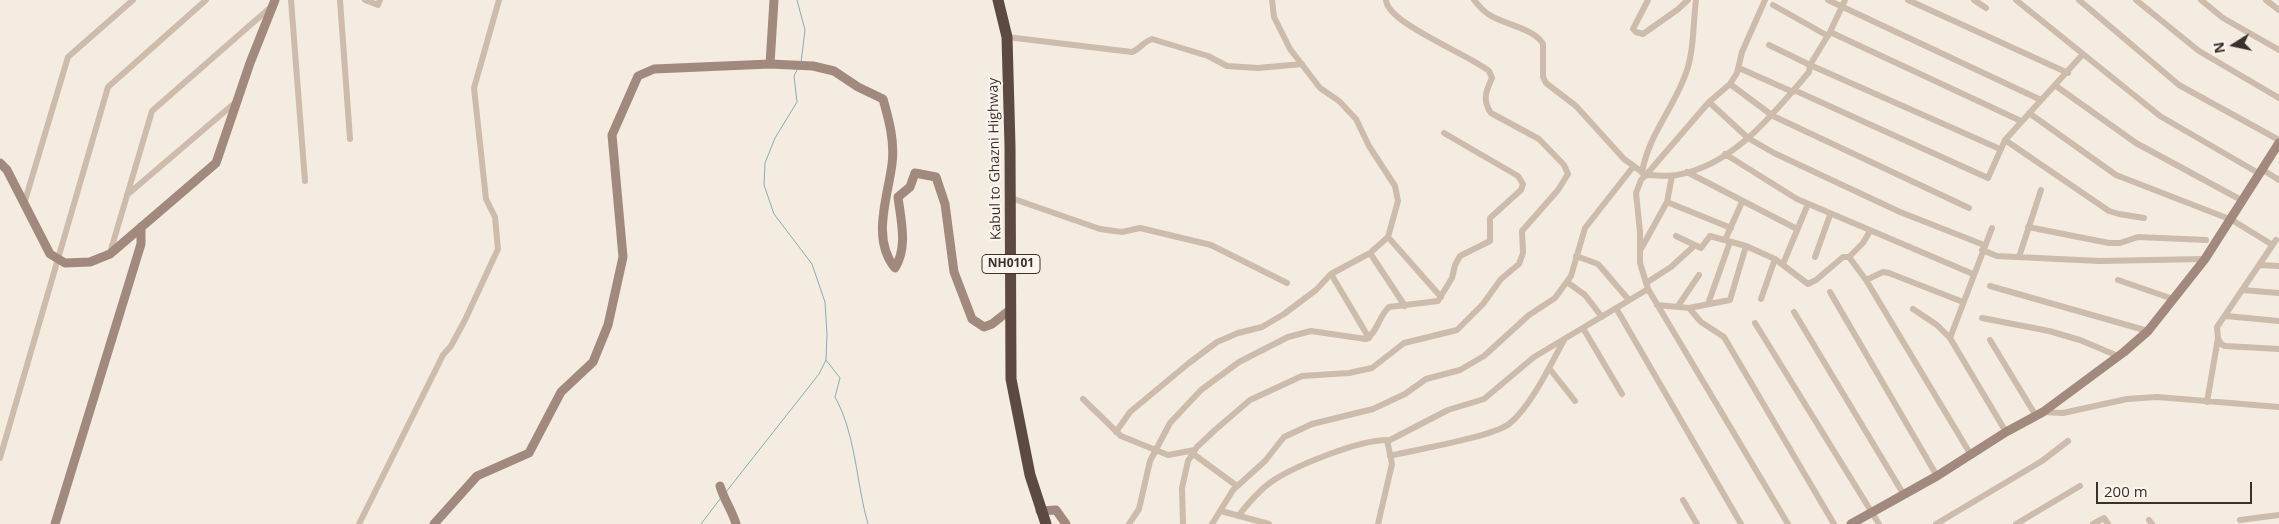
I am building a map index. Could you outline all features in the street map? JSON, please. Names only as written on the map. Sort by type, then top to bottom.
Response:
[{"type":"highway","name":"Kabul to Ghazni Highway","points":[[998,0],[1007,37],[1011,198],[1011,379],[1030,475],[1040,511],[1046,524]]},
{"type":"street","points":[[24,204],[68,57],[133,0]]},
{"type":"street","points":[[0,458],[108,88],[206,0]]},
{"type":"street","points":[[291,0],[304,180]]},
{"type":"street","points":[[340,0],[350,139]]},
{"type":"street","points":[[365,0],[378,6],[380,0]]},
{"type":"street","points":[[360,524],[443,355],[451,346],[465,320],[498,249],[495,217],[486,199],[474,88],[499,0]]},
{"type":"street","points":[[770,64],[774,0]]},
{"type":"street","points":[[1116,432],[1130,412],[1217,342],[1238,333],[1262,327],[1284,314],[1316,290],[1331,274],[1370,253],[1388,237],[1398,201],[1395,186],[1369,146],[1356,119],[1338,101],[1320,88],[1290,50],[1274,16],[1272,0]]},
{"type":"street","points":[[1183,524],[1183,480],[1193,452],[1250,400],[1302,376],[1349,373],[1372,368],[1404,343],[1451,332],[1461,327],[1483,304],[1501,279],[1519,264],[1523,253],[1522,231],[1558,190],[1568,174],[1564,165],[1539,139],[1491,113],[1485,98],[1486,90],[1492,78],[1489,71],[1402,21],[1388,8],[1386,0]]},
{"type":"street","points":[[1474,0],[1488,14],[1514,27],[1535,34],[1540,39],[1543,44],[1543,77],[1546,83],[1576,106],[1633,167],[1644,174],[1672,176],[1708,164],[1725,154],[1748,138],[1773,116],[1809,72],[1810,65],[1829,34],[1845,0]]},
{"type":"street","points":[[1648,0],[1633,29],[1643,34],[1688,0]]},
{"type":"street","points":[[1644,174],[1645,159],[1654,134],[1686,73],[1690,56],[1696,0]]},
{"type":"street","points":[[1765,0],[1742,52],[1739,68],[1730,84],[1709,102],[1644,174],[1636,193],[1640,262],[1647,286],[1788,524]]},
{"type":"street","points":[[1829,0],[2041,100]]},
{"type":"street","points":[[1908,0],[2068,73]]},
{"type":"street","points":[[1974,0],[1986,8]]},
{"type":"street","points":[[2016,0],[2160,116],[2279,180]]},
{"type":"street","points":[[1851,524],[1937,476],[2006,432],[2040,414],[2118,356],[2148,331],[2205,259],[2232,220],[2279,141],[2178,85],[2078,0]]},
{"type":"street","points":[[2136,0],[2199,51],[2279,98]]},
{"type":"street","points":[[2201,0],[2223,18],[2279,50]]},
{"type":"street","points":[[2266,0],[2279,10]]},
{"type":"street","points":[[0,164],[7,170],[50,254],[65,263],[90,262],[110,254],[216,163],[275,2]]},
{"type":"street","points":[[110,254],[152,110],[275,2]]},
{"type":"street","points":[[1773,5],[1829,34],[2021,121]]},
{"type":"street","points":[[1007,37],[1132,52],[1138,50],[1144,42],[1152,39],[1208,56],[1227,66],[1258,68],[1302,64]]},
{"type":"street","points":[[1769,45],[2000,149]]},
{"type":"street","points":[[1739,68],[1985,178],[1989,176],[2005,140],[2068,73],[2083,54]]},
{"type":"street","points":[[434,524],[477,476],[529,453],[561,392],[593,362],[608,325],[623,257],[612,135],[638,76],[654,69],[770,64],[813,66],[834,71],[858,87],[883,99],[891,125],[893,162],[884,206],[883,240],[888,259],[895,268],[902,258],[903,240],[898,198],[910,187],[915,173],[936,177],[945,204],[954,272],[972,319],[984,327],[992,324],[1011,309]]},
{"type":"street","points":[[1730,84],[1773,116],[1969,208]]},
{"type":"street","points":[[2056,86],[2136,143],[2243,201]]},
{"type":"street","points":[[127,195],[238,100]]},
{"type":"street","points":[[1709,102],[1748,138],[1774,153],[1997,256],[2099,260],[2205,259]]},
{"type":"street","points":[[2030,113],[2116,175],[2232,220],[2274,242],[2217,327],[2218,338],[2207,402]]},
{"type":"street","points":[[1129,524],[1139,509],[1150,462],[1170,423],[1201,390],[1239,362],[1288,337],[1311,331],[1366,340],[1389,307],[1438,302],[1452,278],[1455,265],[1460,256],[1490,241],[1490,218],[1521,190],[1522,184],[1518,176],[1444,133]]},
{"type":"street","points":[[2005,140],[2109,211],[2144,218]]},
{"type":"street","points":[[1725,154],[1808,204],[1830,215],[1973,274]]},
{"type":"street","points":[[1212,524],[1237,486],[1265,461],[1284,437],[1319,422],[1373,409],[1406,394],[1426,380],[1451,374],[1466,367],[1484,356],[1530,316],[1555,298],[1567,282],[1584,228],[1633,167]]},
{"type":"street","points":[[1688,172],[1742,202],[1797,229]]},
{"type":"street","points":[[1640,250],[1667,202],[1672,176]]},
{"type":"street","points":[[2019,257],[2041,190]]},
{"type":"street","points":[[1011,198],[1100,229],[1122,232],[1140,228],[1211,245],[1287,283]]},
{"type":"street","points":[[1667,202],[1731,228]]},
{"type":"street","points":[[1708,304],[1731,228],[1742,202]]},
{"type":"street","points":[[1783,264],[1808,204]]},
{"type":"street","points":[[1815,257],[1830,215]]},
{"type":"street","points":[[55,524],[141,244],[141,227]]},
{"type":"street","points":[[2028,227],[2109,243],[2120,243],[2138,237],[2206,240]]},
{"type":"street","points":[[1950,338],[1992,228]]},
{"type":"street","points":[[1849,257],[1863,243],[1870,231]]},
{"type":"street","points":[[1676,236],[1694,246],[1702,248],[1710,236],[1746,246],[1775,259],[1808,284],[1816,280],[1843,256],[1849,257],[1866,280],[1971,455]]},
{"type":"street","points":[[1388,237],[1441,297]]},
{"type":"street","points":[[1238,516],[1260,491],[1283,476],[1346,448],[1365,442],[1388,441],[1448,410],[1484,398],[1534,357],[1629,300],[1694,246]]},
{"type":"street","points":[[1658,305],[1689,308],[1730,300],[1746,246]]},
{"type":"street","points":[[1370,253],[1405,306]]},
{"type":"street","points":[[1576,256],[1598,264],[1629,300]]},
{"type":"street","points":[[1761,299],[1775,259]]},
{"type":"street","points":[[2260,265],[2279,266]]},
{"type":"street","points":[[1866,280],[1883,272],[1889,273],[1963,302]]},
{"type":"street","points":[[1331,274],[1369,338]]},
{"type":"street","points":[[1678,306],[1699,275]]},
{"type":"street","points":[[2118,280],[2174,299]]},
{"type":"street","points":[[1567,282],[1585,295],[1602,317]]},
{"type":"street","points":[[1990,286],[2148,331]]},
{"type":"street","points":[[2242,290],[2279,293]]},
{"type":"street","points":[[1830,292],[1937,476]]},
{"type":"street","points":[[1616,308],[1741,524]]},
{"type":"street","points":[[1689,308],[1701,322],[1727,340],[1834,524]]},
{"type":"street","points":[[1913,309],[1937,325],[1950,338],[2006,432]]},
{"type":"street","points":[[1794,312],[1904,495]]},
{"type":"street","points":[[2226,316],[2279,320]]},
{"type":"street","points":[[1982,318],[2049,331],[2080,340],[2118,356]]},
{"type":"street","points":[[1755,323],[1879,524]]},
{"type":"street","points":[[1583,328],[1622,394]]},
{"type":"street","points":[[1390,456],[1469,438],[1508,424],[1516,417],[1549,368],[1565,338]]},
{"type":"street","points":[[2218,338],[2225,346],[2279,349]]},
{"type":"street","points":[[1990,340],[2040,414]]},
{"type":"street","points":[[1549,368],[1575,400]]},
{"type":"street","points":[[2040,414],[2063,412],[2127,399],[2156,397],[2279,406]]},
{"type":"street","points":[[1083,399],[1116,432],[1155,451],[1171,455],[1193,452],[1237,486]]},
{"type":"street","points":[[1378,524],[1392,464],[1388,441]]},
{"type":"street","points":[[1936,524],[2042,461],[2068,441]]},
{"type":"street","points":[[720,486],[723,496],[731,507],[736,524]]},
{"type":"street","points":[[2016,524],[2080,486]]},
{"type":"street","points":[[1683,500],[1697,524]]},
{"type":"street","points":[[1040,511],[1056,510],[1066,524]]},
{"type":"street","points":[[1221,510],[1269,524]]},
{"type":"street","points":[[2240,520],[2279,515]]},
{"type":"street","points":[[2093,524],[2104,518],[2108,524]]},
{"type":"waterway","points":[[797,0],[805,30],[801,63]]},
{"type":"waterway","points":[[726,492],[819,374],[826,360],[825,302],[812,264],[774,214],[764,185],[765,163],[775,138],[797,102],[794,76],[798,68]]},
{"type":"waterway","points":[[826,360],[840,378],[835,397],[852,443],[868,524]]},
{"type":"waterway","points":[[701,524],[720,499]]}]
